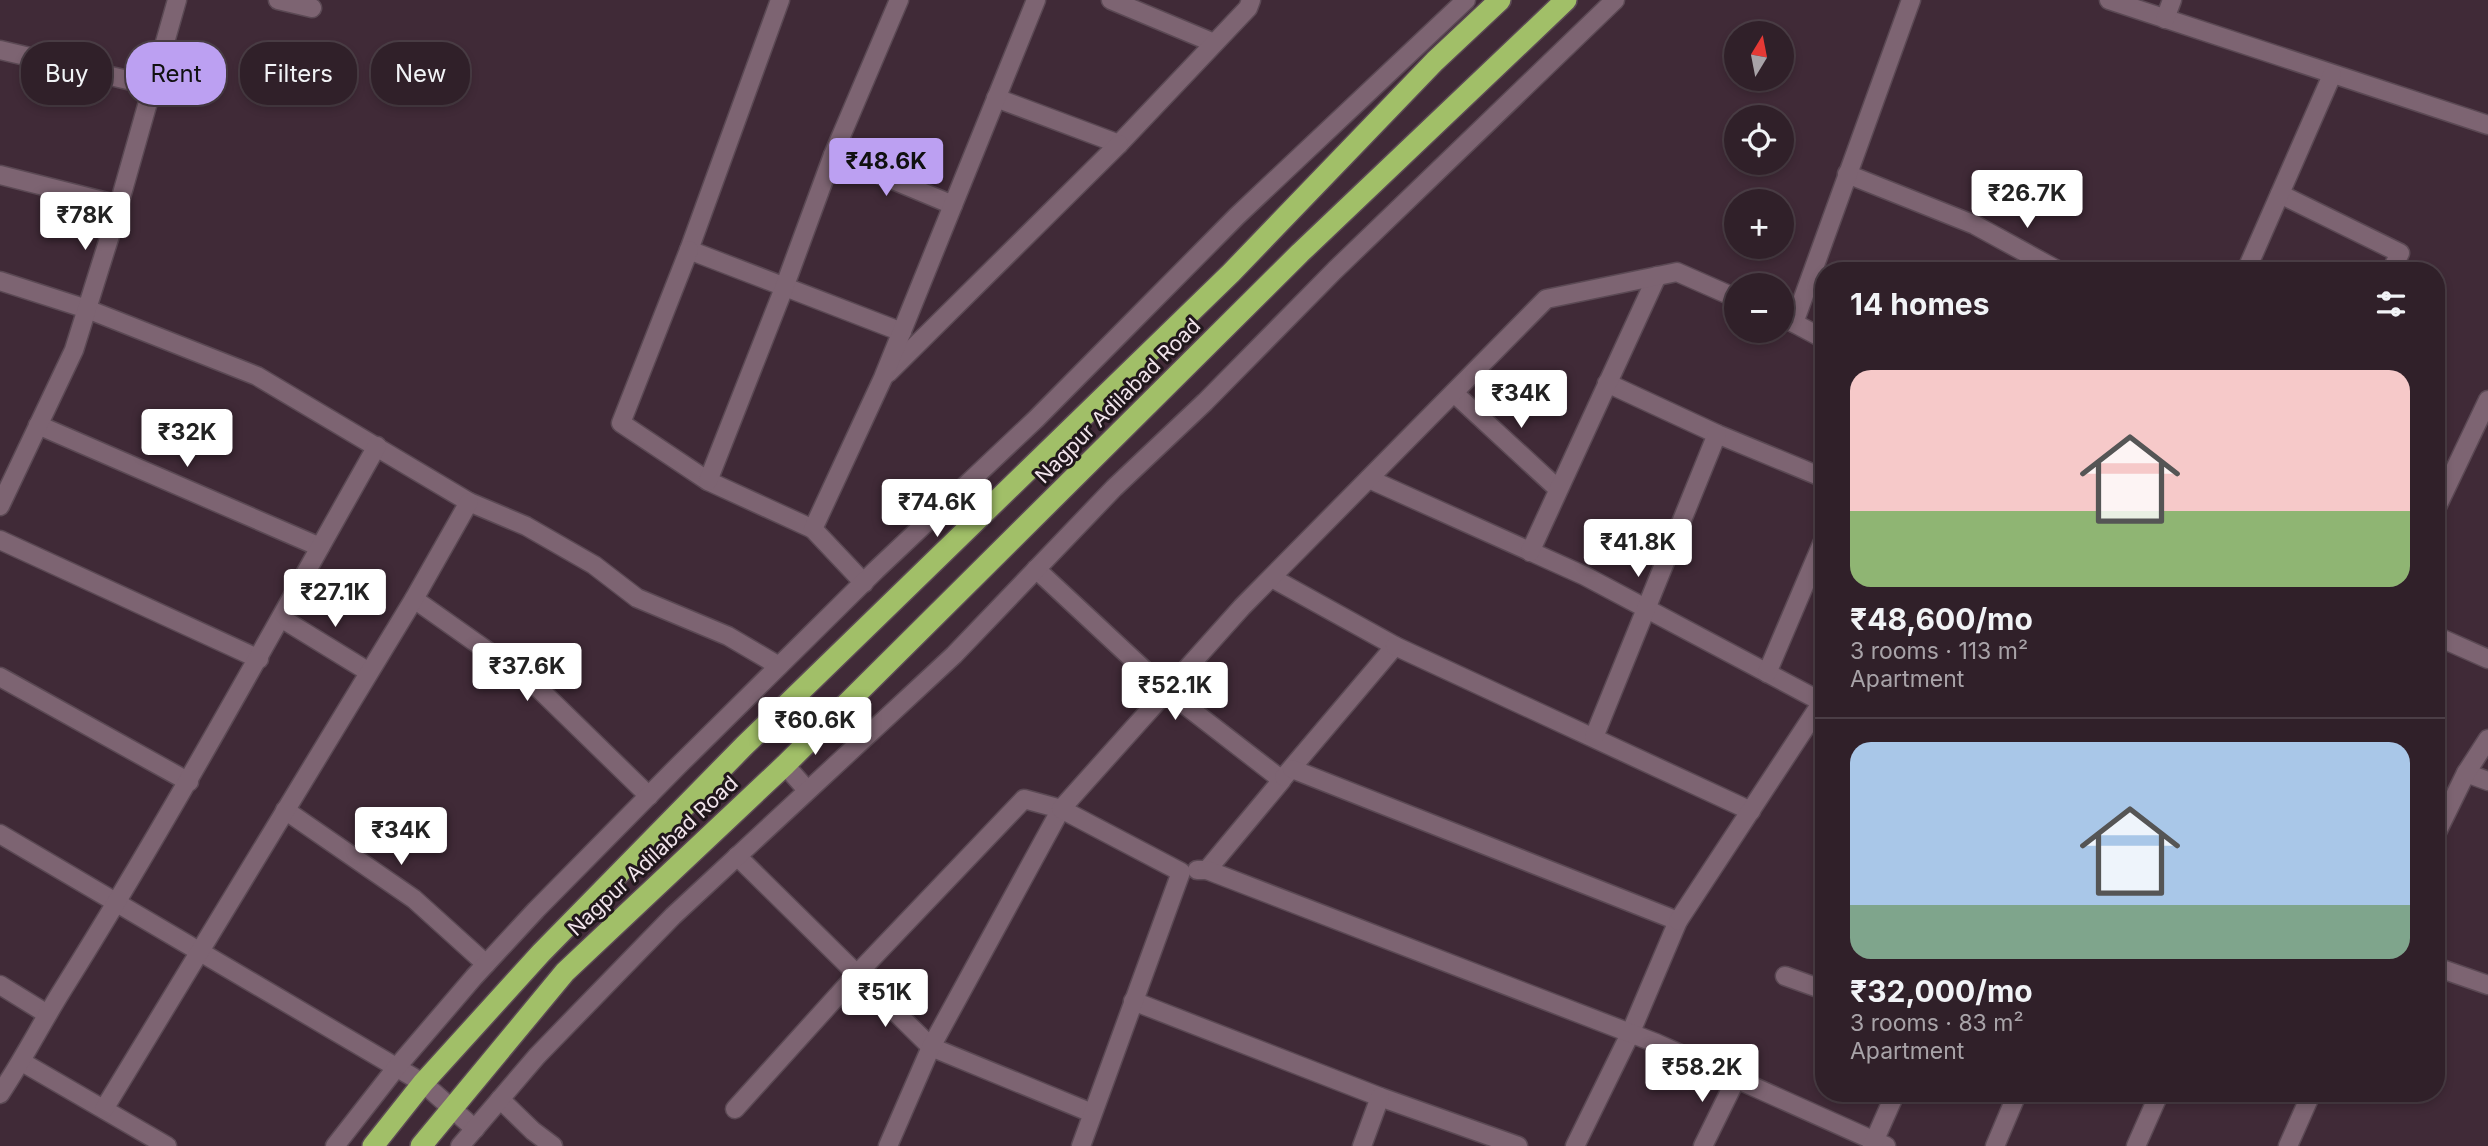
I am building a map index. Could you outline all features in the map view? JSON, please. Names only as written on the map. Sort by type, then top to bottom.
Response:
[{"type":"highway","name":"Nagpur Adilabad Road","points":[[373,1146],[423,1083],[541,953],[744,746],[1231,273],[1434,61],[1500,0]]},
{"type":"highway","name":"Nagpur Adilabad Road","points":[[421,1146],[565,972],[785,765],[1300,253],[1566,0]]},
{"type":"street","points":[[165,42],[177,0]]},
{"type":"street","points":[[278,0],[312,8]]},
{"type":"street","points":[[780,0],[689,250],[621,423],[708,481],[813,529],[864,583]]},
{"type":"street","points":[[708,481],[833,155],[899,0]]},
{"type":"street","points":[[813,529],[883,378],[1036,0]]},
{"type":"street","points":[[1111,0],[1214,43]]},
{"type":"street","points":[[883,378],[1119,144],[1248,8],[1251,0]]},
{"type":"street","points":[[335,1146],[396,1068],[486,964],[649,796],[864,583],[1036,419],[1237,216],[1466,0]]},
{"type":"street","points":[[460,1146],[537,1056],[673,916],[954,655],[1114,488],[1615,0]]},
{"type":"street","points":[[1794,305],[1847,174],[1911,0]]},
{"type":"street","points":[[2109,0],[2488,125]]},
{"type":"street","points":[[2165,19],[2172,0]]},
{"type":"street","points":[[0,50],[126,80]]},
{"type":"street","points":[[2250,262],[2332,75]]},
{"type":"street","points":[[996,98],[1119,144]]},
{"type":"street","points":[[0,506],[74,350],[148,105]]},
{"type":"street","points":[[833,155],[953,205]]},
{"type":"street","points":[[0,174],[119,205]]},
{"type":"street","points":[[1847,174],[1975,225],[2043,262]]},
{"type":"street","points":[[2280,194],[2400,253],[2396,262]]},
{"type":"street","points":[[689,250],[902,332]]},
{"type":"street","points":[[888,1146],[931,1047],[1061,808],[1272,578],[1546,299],[1677,272],[1724,293]]},
{"type":"street","points":[[1530,552],[1657,276]]},
{"type":"street","points":[[0,281],[87,309],[257,376],[469,502],[526,526],[594,565],[638,598],[728,636],[779,666]]},
{"type":"street","points":[[1794,323],[1815,334]]},
{"type":"street","points":[[1608,383],[1717,434],[1815,474]]},
{"type":"street","points":[[1454,393],[1558,489]]},
{"type":"street","points":[[2445,490],[2488,400]]},
{"type":"street","points":[[38,425],[320,547]]},
{"type":"street","points":[[1594,737],[1717,434]]},
{"type":"street","points":[[0,1094],[22,1062],[47,1014],[189,782],[377,446]]},
{"type":"street","points":[[1369,479],[1585,576],[1815,699]]},
{"type":"street","points":[[103,1110],[414,599],[469,502]]},
{"type":"street","points":[[0,540],[258,659]]},
{"type":"street","points":[[1767,673],[1815,560]]},
{"type":"street","points":[[1036,569],[1167,691],[1287,774],[1678,921]]},
{"type":"street","points":[[1272,578],[1395,646],[1751,811]]},
{"type":"street","points":[[414,599],[533,683],[649,796]]},
{"type":"street","points":[[281,618],[369,672]]},
{"type":"street","points":[[2445,640],[2488,659]]},
{"type":"street","points":[[1207,870],[1395,646]]},
{"type":"street","points":[[0,677],[189,782]]},
{"type":"street","points":[[1574,1146],[1630,1034],[1678,921],[1815,715]]},
{"type":"street","points":[[2445,816],[2466,773],[2488,738]]},
{"type":"street","points":[[785,765],[807,790]]},
{"type":"street","points":[[2466,773],[2488,781]]},
{"type":"street","points":[[2445,795],[2454,798]]},
{"type":"street","points":[[734,1109],[857,974],[1024,799],[1061,808],[1181,872],[1207,870],[1630,1034],[1878,1144],[1892,1102]]},
{"type":"street","points":[[285,810],[414,899],[486,964]]},
{"type":"street","points":[[0,835],[423,1083],[475,1129]]},
{"type":"street","points":[[737,856],[931,1047],[1092,1113]]},
{"type":"street","points":[[1081,1146],[1181,872]]},
{"type":"street","points":[[2445,970],[2488,985]]},
{"type":"street","points":[[1785,976],[1815,987]]},
{"type":"street","points":[[0,985],[47,1014]]},
{"type":"street","points":[[1133,1001],[1380,1097],[1518,1146]]},
{"type":"street","points":[[22,1062],[167,1146]]},
{"type":"street","points":[[1703,1146],[1736,1079]]},
{"type":"street","points":[[1362,1146],[1380,1097]]},
{"type":"street","points":[[500,1100],[553,1146]]},
{"type":"street","points":[[1995,1146],[2014,1102]]},
{"type":"street","points":[[2136,1146],[2155,1102]]},
{"type":"street","points":[[2288,1146],[2307,1102]]}]
